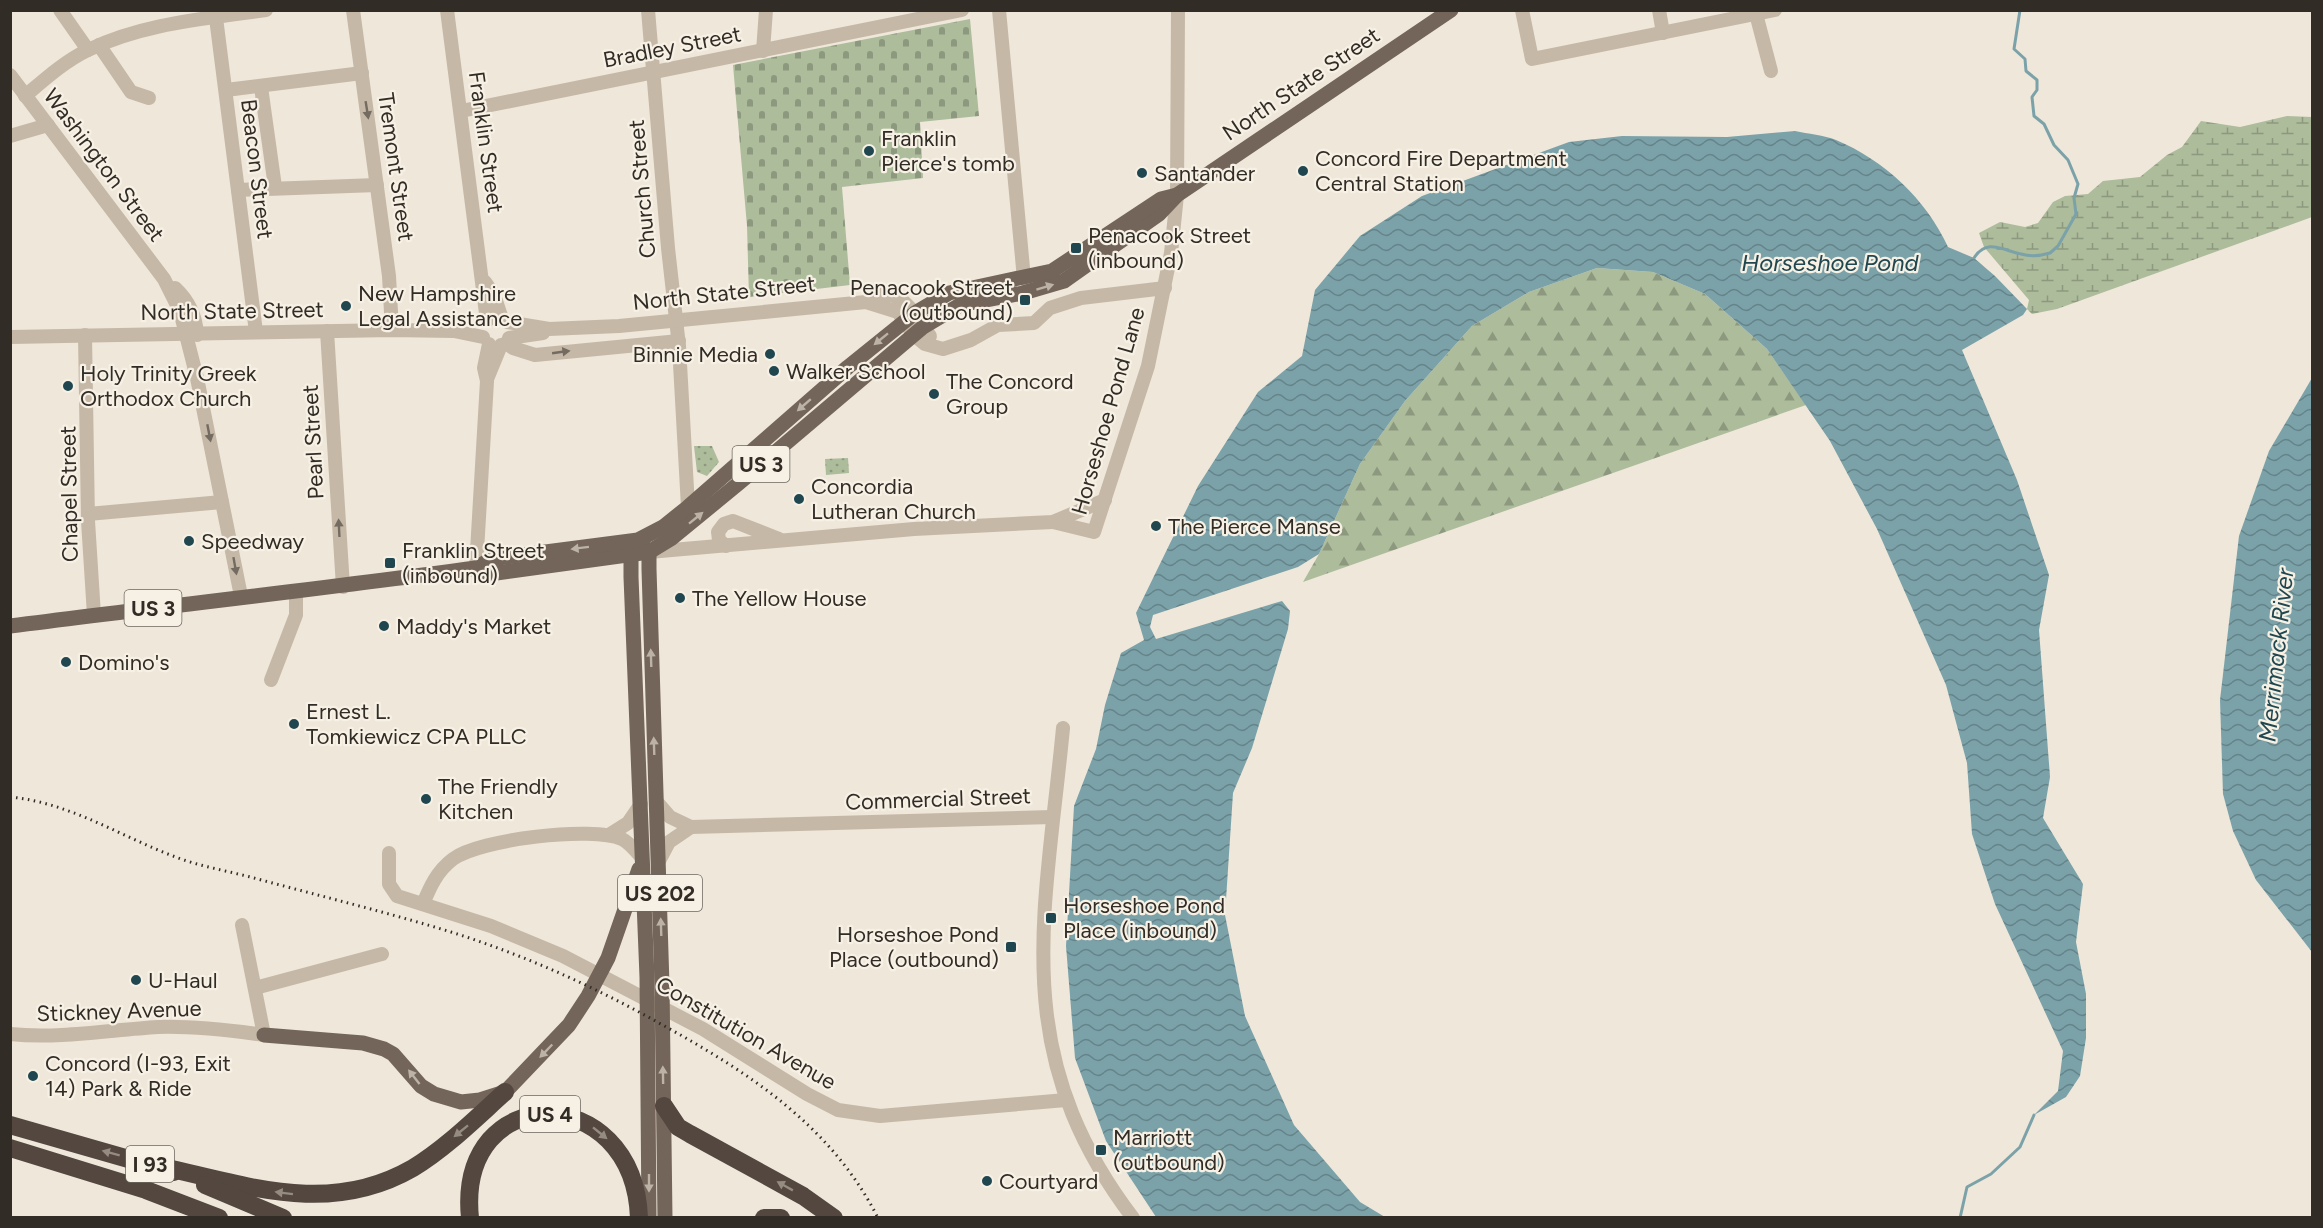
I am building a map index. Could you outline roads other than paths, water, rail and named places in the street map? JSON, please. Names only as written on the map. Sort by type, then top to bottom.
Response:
[{"type":"highway","points":[[163,1167],[279,1192],[311,1196],[363,1189],[412,1168],[464,1129],[506,1092]]},
{"type":"highway","points":[[664,1106],[678,1127],[803,1196],[834,1218]]},
{"type":"highway","name":"US 4","points":[[470,1218],[468,1203],[472,1174],[485,1146],[507,1125],[526,1116],[546,1113],[579,1120],[595,1128],[612,1143],[628,1166],[636,1189],[639,1218]]},
{"type":"highway","name":"I 93","points":[[10,1125],[163,1167],[283,1218]]},
{"type":"highway","name":"I 93","points":[[12,1149],[146,1190],[219,1218]]},
{"type":"highway","points":[[146,1190],[191,1218]]},
{"type":"highway","points":[[764,1218],[781,1218]]},
{"type":"main road","name":"North State Street","points":[[914,324],[960,305],[1023,293],[1064,281],[1159,214],[1177,195],[1451,10]]},
{"type":"main road","name":"North State Street","points":[[914,324],[949,293],[1052,271],[1161,199],[1177,195]]},
{"type":"main road","name":"US 3","points":[[10,626],[476,568],[491,559],[638,540],[663,527],[914,324]]},
{"type":"main road","name":"US 3","points":[[476,568],[489,574],[649,552],[672,538],[739,483],[914,324]]},
{"type":"main road","points":[[638,540],[649,552]]},
{"type":"main road","name":"US 202","points":[[638,540],[631,556],[648,775],[657,802],[665,1218]]},
{"type":"main road","name":"US 202","points":[[645,717],[649,552]]},
{"type":"main road","name":"US 202","points":[[648,775],[641,804],[647,977],[649,1218]]},
{"type":"main road","points":[[264,1035],[363,1043],[384,1049],[393,1054],[421,1086],[434,1094],[461,1101],[480,1100],[506,1092],[551,1046],[582,1005],[608,958],[642,858]]},
{"type":"street","points":[[60,10],[131,92],[149,98]]},
{"type":"street","points":[[25,96],[93,48],[145,28],[215,14],[266,10]]},
{"type":"street","name":"Tremont Street","points":[[353,10],[390,276],[392,330]]},
{"type":"street","name":"Franklin Street","points":[[447,10],[483,280],[494,336],[487,381],[476,568]]},
{"type":"street","name":"Church Street","points":[[648,10],[679,341],[688,507]]},
{"type":"street","points":[[763,51],[766,10]]},
{"type":"street","points":[[882,10],[883,25]]},
{"type":"street","name":"Bradley Street","points":[[461,111],[962,10]]},
{"type":"street","points":[[999,10],[1023,279]]},
{"type":"street","name":"Horseshoe Pond Lane","points":[[1053,522],[1094,532],[1148,366],[1165,288],[1177,195],[1178,10]]},
{"type":"street","points":[[1521,10],[1532,59],[1775,10]]},
{"type":"street","points":[[1659,10],[1663,33]]},
{"type":"street","points":[[1756,13],[1771,71]]},
{"type":"street","name":"Beacon Street","points":[[215,14],[256,332]]},
{"type":"street","points":[[226,90],[362,73]]},
{"type":"street","name":"Washington Street","points":[[10,75],[164,279],[191,335],[197,378],[241,596]]},
{"type":"street","points":[[261,87],[275,187]]},
{"type":"street","points":[[10,136],[48,125]]},
{"type":"street","points":[[238,190],[377,185]]},
{"type":"street","name":"Franklin Street","points":[[483,280],[511,330],[494,336]]},
{"type":"street","points":[[914,324],[934,346],[943,349],[971,340],[998,325],[1034,323],[1050,308],[1081,298],[1165,288]]},
{"type":"street","name":"North State Street","points":[[494,336],[494,318],[549,329],[676,322],[866,302],[875,296],[885,295],[908,303],[914,324]]},
{"type":"street","name":"North State Street","points":[[10,337],[392,330],[454,331],[494,336],[542,333],[549,329]]},
{"type":"street","name":"Pearl Street","points":[[327,331],[343,586]]},
{"type":"street","name":"Chapel Street","points":[[85,335],[88,514],[94,615]]},
{"type":"street","points":[[494,336],[513,348],[535,355],[679,341]]},
{"type":"street","points":[[649,552],[914,529],[1053,522],[1105,500]]},
{"type":"street","points":[[88,514],[222,502]]},
{"type":"street","points":[[726,546],[719,540],[718,532],[724,524],[732,521],[781,540]]},
{"type":"street","points":[[271,680],[296,615],[296,591]]},
{"type":"street","points":[[1052,817],[1064,728]]},
{"type":"street","points":[[657,802],[670,817],[691,827]]},
{"type":"street","points":[[609,835],[628,823],[641,804]]},
{"type":"street","name":"Commercial Street","points":[[691,827],[1052,817],[1044,903],[1043,984],[1046,1020],[1066,1100],[1093,1157],[1133,1218]]},
{"type":"street","points":[[659,861],[677,834],[691,827]]},
{"type":"street","points":[[423,904],[430,885],[443,868],[458,856],[474,848],[532,837],[609,835],[624,840],[642,858]]},
{"type":"street","name":"Constitution Avenue","points":[[389,853],[388,873],[392,891],[397,896],[491,926],[563,956],[703,1029],[807,1094],[837,1110],[880,1116],[1066,1100]]},
{"type":"street","points":[[242,925],[264,1035]]},
{"type":"street","points":[[255,988],[382,954]]},
{"type":"street","name":"Stickney Avenue","points":[[10,1034],[68,1035],[161,1027],[215,1029],[264,1035]]},
{"type":"water","name":"Horseshoe Pond","points":[[1795,131],[1836,140],[1871,158],[1887,170],[1916,197],[1939,229],[1948,247],[1974,258],[2027,309],[2023,315],[1962,350],[2017,480],[2049,575],[2039,630],[2050,777],[2043,818],[2083,884],[2076,942],[2086,994],[2086,1038],[2080,1076],[2066,1097],[2034,1115],[2058,1091],[2063,1051],[1995,904],[1972,834],[1967,763],[1946,685],[1877,529],[1830,441],[1767,349],[1705,294],[1653,272],[1597,268],[1529,292],[1472,326],[1405,401],[1360,464],[1319,554],[1298,567],[1153,615],[1150,627],[1156,639],[1282,601],[1290,611],[1288,629],[1252,748],[1233,793],[1225,915],[1245,1016],[1294,1125],[1360,1202],[1385,1217],[1156,1217],[1106,1141],[1075,1058],[1066,946],[1074,806],[1096,749],[1105,705],[1121,653],[1144,640],[1136,613],[1198,486],[1258,392],[1302,356],[1315,290],[1360,236],[1422,196],[1569,142],[1622,136],[1727,137]]},
{"type":"water","name":"Merrimack River","points":[[2312,378],[2312,952],[2256,880],[2233,831],[2223,794],[2220,700],[2239,536],[2269,451]]},
{"type":"waterway","points":[[1974,258],[1984,248],[1990,247],[2028,256],[2050,253],[2058,246],[2076,214],[2074,198],[2078,184],[2068,160],[2054,145],[2044,124],[2034,116],[2032,97],[2037,90],[2037,80],[2026,71],[2025,59],[2014,49],[2020,10]]},
{"type":"waterway","points":[[1960,1218],[1967,1187],[1991,1174],[2020,1147],[2034,1115]]},
{"type":"railway","points":[[10,797],[56,807],[187,861],[451,932],[531,961],[583,984],[634,1009],[724,1061],[784,1104],[812,1128],[836,1155],[859,1185],[878,1218]]},
{"type":"place","name":"Franklin Pierce's tomb","points":[[869,151]]},
{"type":"place","name":"Concord Fire Department Central Station","points":[[1303,171]]},
{"type":"place","name":"Santander","points":[[1142,173]]},
{"type":"place","name":"Penacook Street (inbound)","points":[[1076,248]]},
{"type":"place","name":"Penacook Street (outbound)","points":[[1025,300]]},
{"type":"place","name":"New Hampshire Legal Assistance","points":[[346,306]]},
{"type":"place","name":"Binnie Media","points":[[770,354]]},
{"type":"place","name":"Walker School","points":[[774,371]]},
{"type":"place","name":"Holy Trinity Greek Orthodox Church","points":[[68,386]]},
{"type":"place","name":"The Concord Group","points":[[934,394]]},
{"type":"place","name":"Concordia Lutheran Church","points":[[799,499]]},
{"type":"place","name":"The Pierce Manse","points":[[1156,526]]},
{"type":"place","name":"Speedway","points":[[189,541]]},
{"type":"place","name":"Franklin Street (inbound)","points":[[390,563]]},
{"type":"place","name":"The Yellow House","points":[[680,598]]},
{"type":"place","name":"Maddy's Market","points":[[384,626]]},
{"type":"place","name":"Domino's","points":[[66,662]]},
{"type":"place","name":"Ernest L. Tomkiewicz CPA PLLC","points":[[294,724]]},
{"type":"place","name":"The Friendly Kitchen","points":[[426,799]]},
{"type":"place","name":"Horseshoe Pond Place (inbound)","points":[[1051,918]]},
{"type":"place","name":"Horseshoe Pond Place (outbound)","points":[[1011,947]]},
{"type":"place","name":"U-Haul","points":[[136,980]]},
{"type":"place","name":"Concord (I-93, Exit 14) Park & Ride","points":[[33,1076]]},
{"type":"place","name":"Marriott (outbound)","points":[[1101,1150]]},
{"type":"place","name":"Courtyard","points":[[987,1181]]}]
